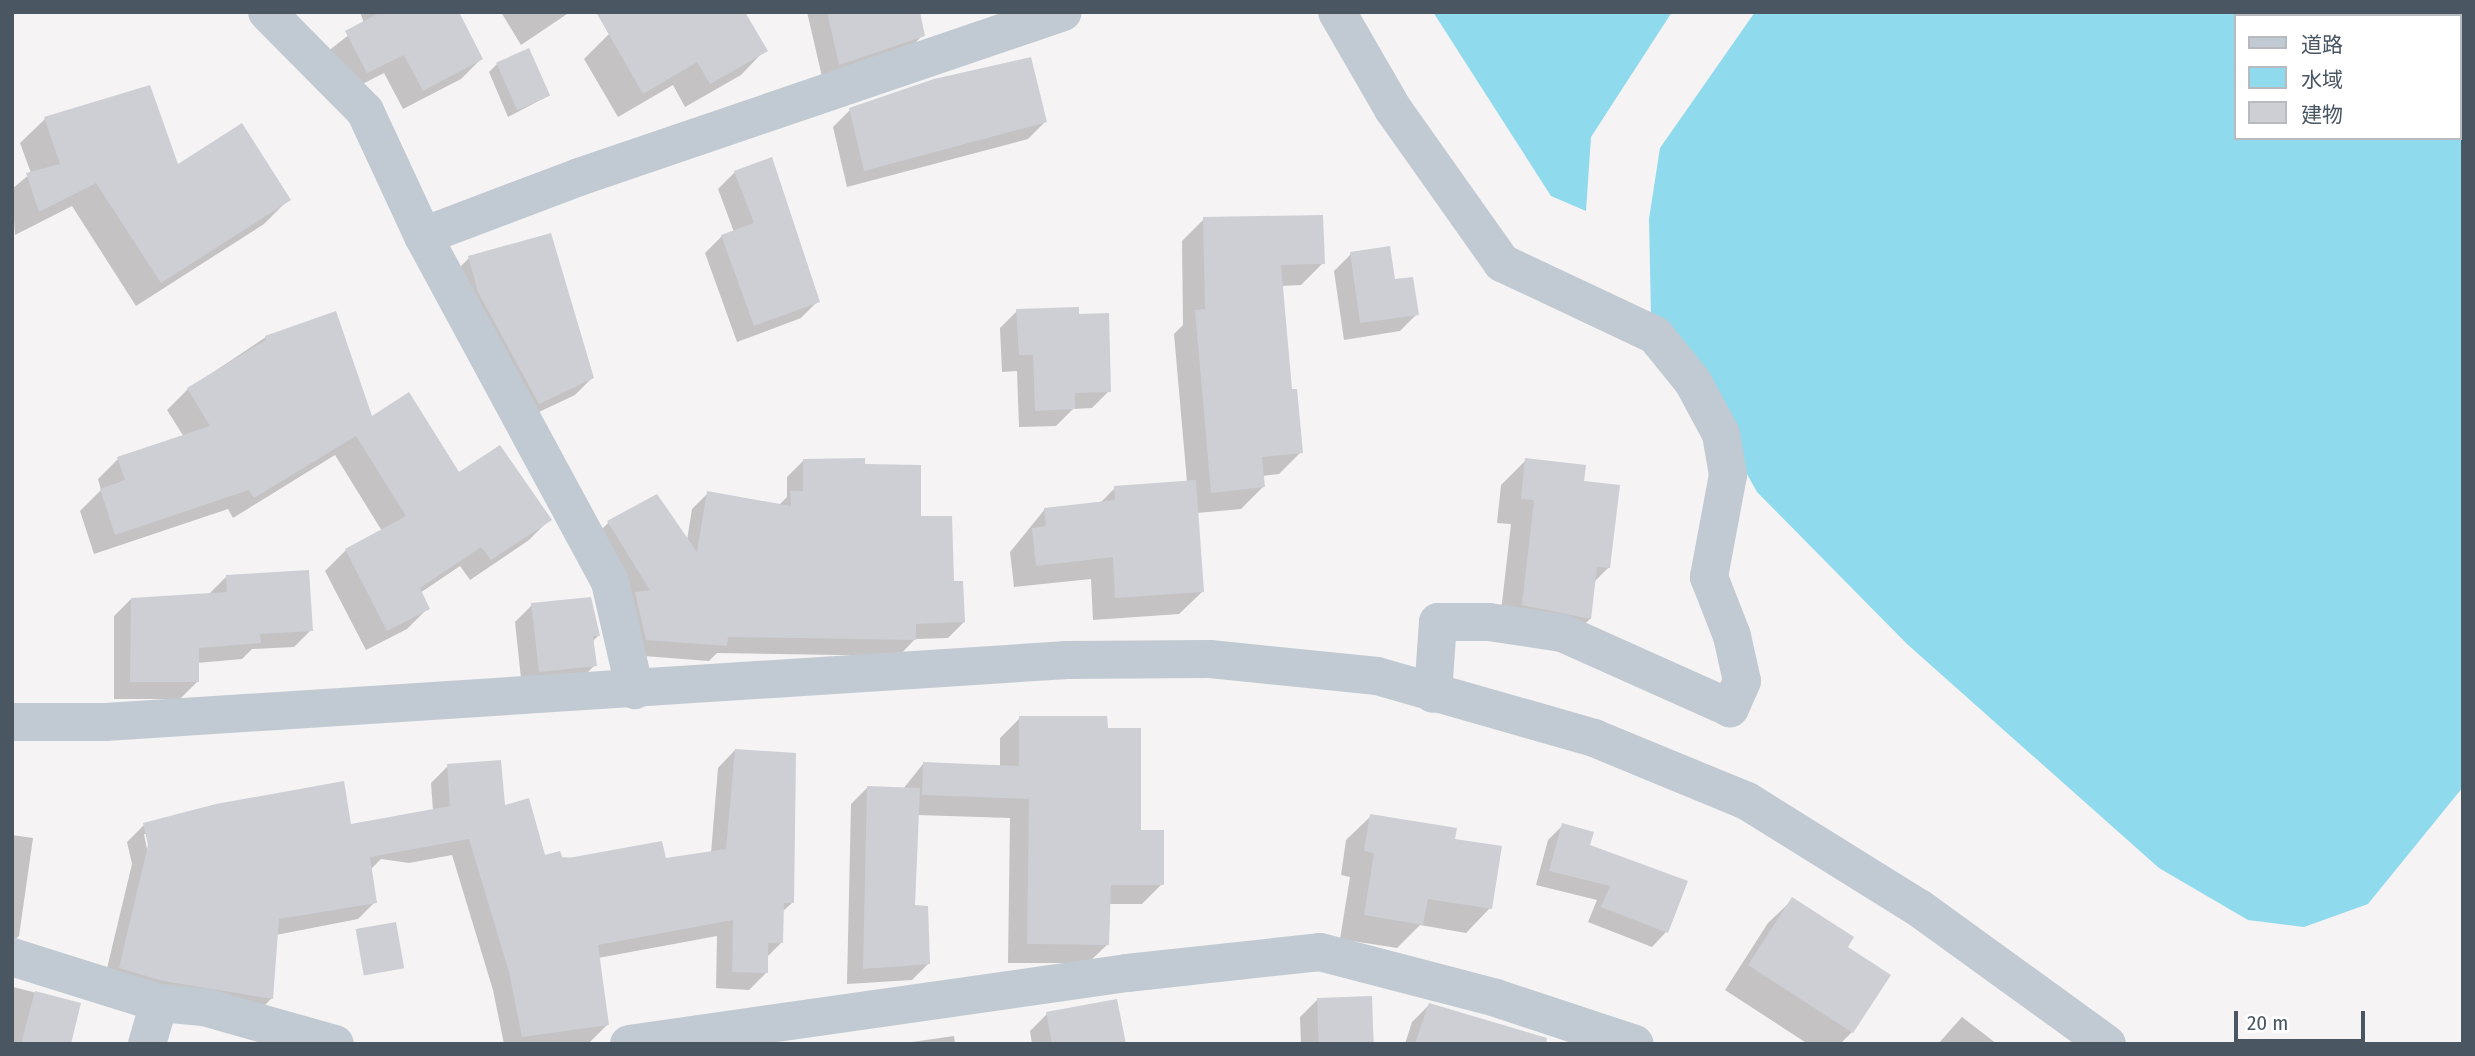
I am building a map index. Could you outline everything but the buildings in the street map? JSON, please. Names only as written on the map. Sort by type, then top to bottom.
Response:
[{"type":"street","points":[[267,12],[365,111],[422,236],[610,582],[635,690]]},
{"type":"street","points":[[422,236],[1063,12]]},
{"type":"street","points":[[1337,12],[1393,109],[1502,263],[1655,335],[1693,382],[1721,434],[1728,475],[1709,576],[1732,636],[1742,681],[1730,708],[1562,633],[1489,622],[1438,622],[1433,694]]},
{"type":"street","points":[[12,722],[106,722],[635,690],[1067,660],[1210,659],[1377,676],[1594,738],[1747,801],[1919,908],[2084,1038]]},
{"type":"street","points":[[629,1044],[1114,975],[1320,953],[1496,998],[1635,1044]]},
{"type":"street","points":[[12,957],[159,1003],[204,1007],[335,1044]]},
{"type":"street","points":[[148,1044],[159,1003]]},
{"type":"green space","points":[[2424,12],[2463,12],[2463,51],[2461,14]]},
{"type":"water","points":[[1433,12],[1672,12],[1591,137],[1586,211],[1551,196]]},
{"type":"water","points":[[1755,12],[2360,12],[2361,14],[2234,14],[2234,140],[2463,138],[2463,787],[2368,904],[2304,927],[2248,920],[2159,868],[1907,644],[1757,492],[1706,400],[1651,315],[1649,219],[1660,148]]}]
